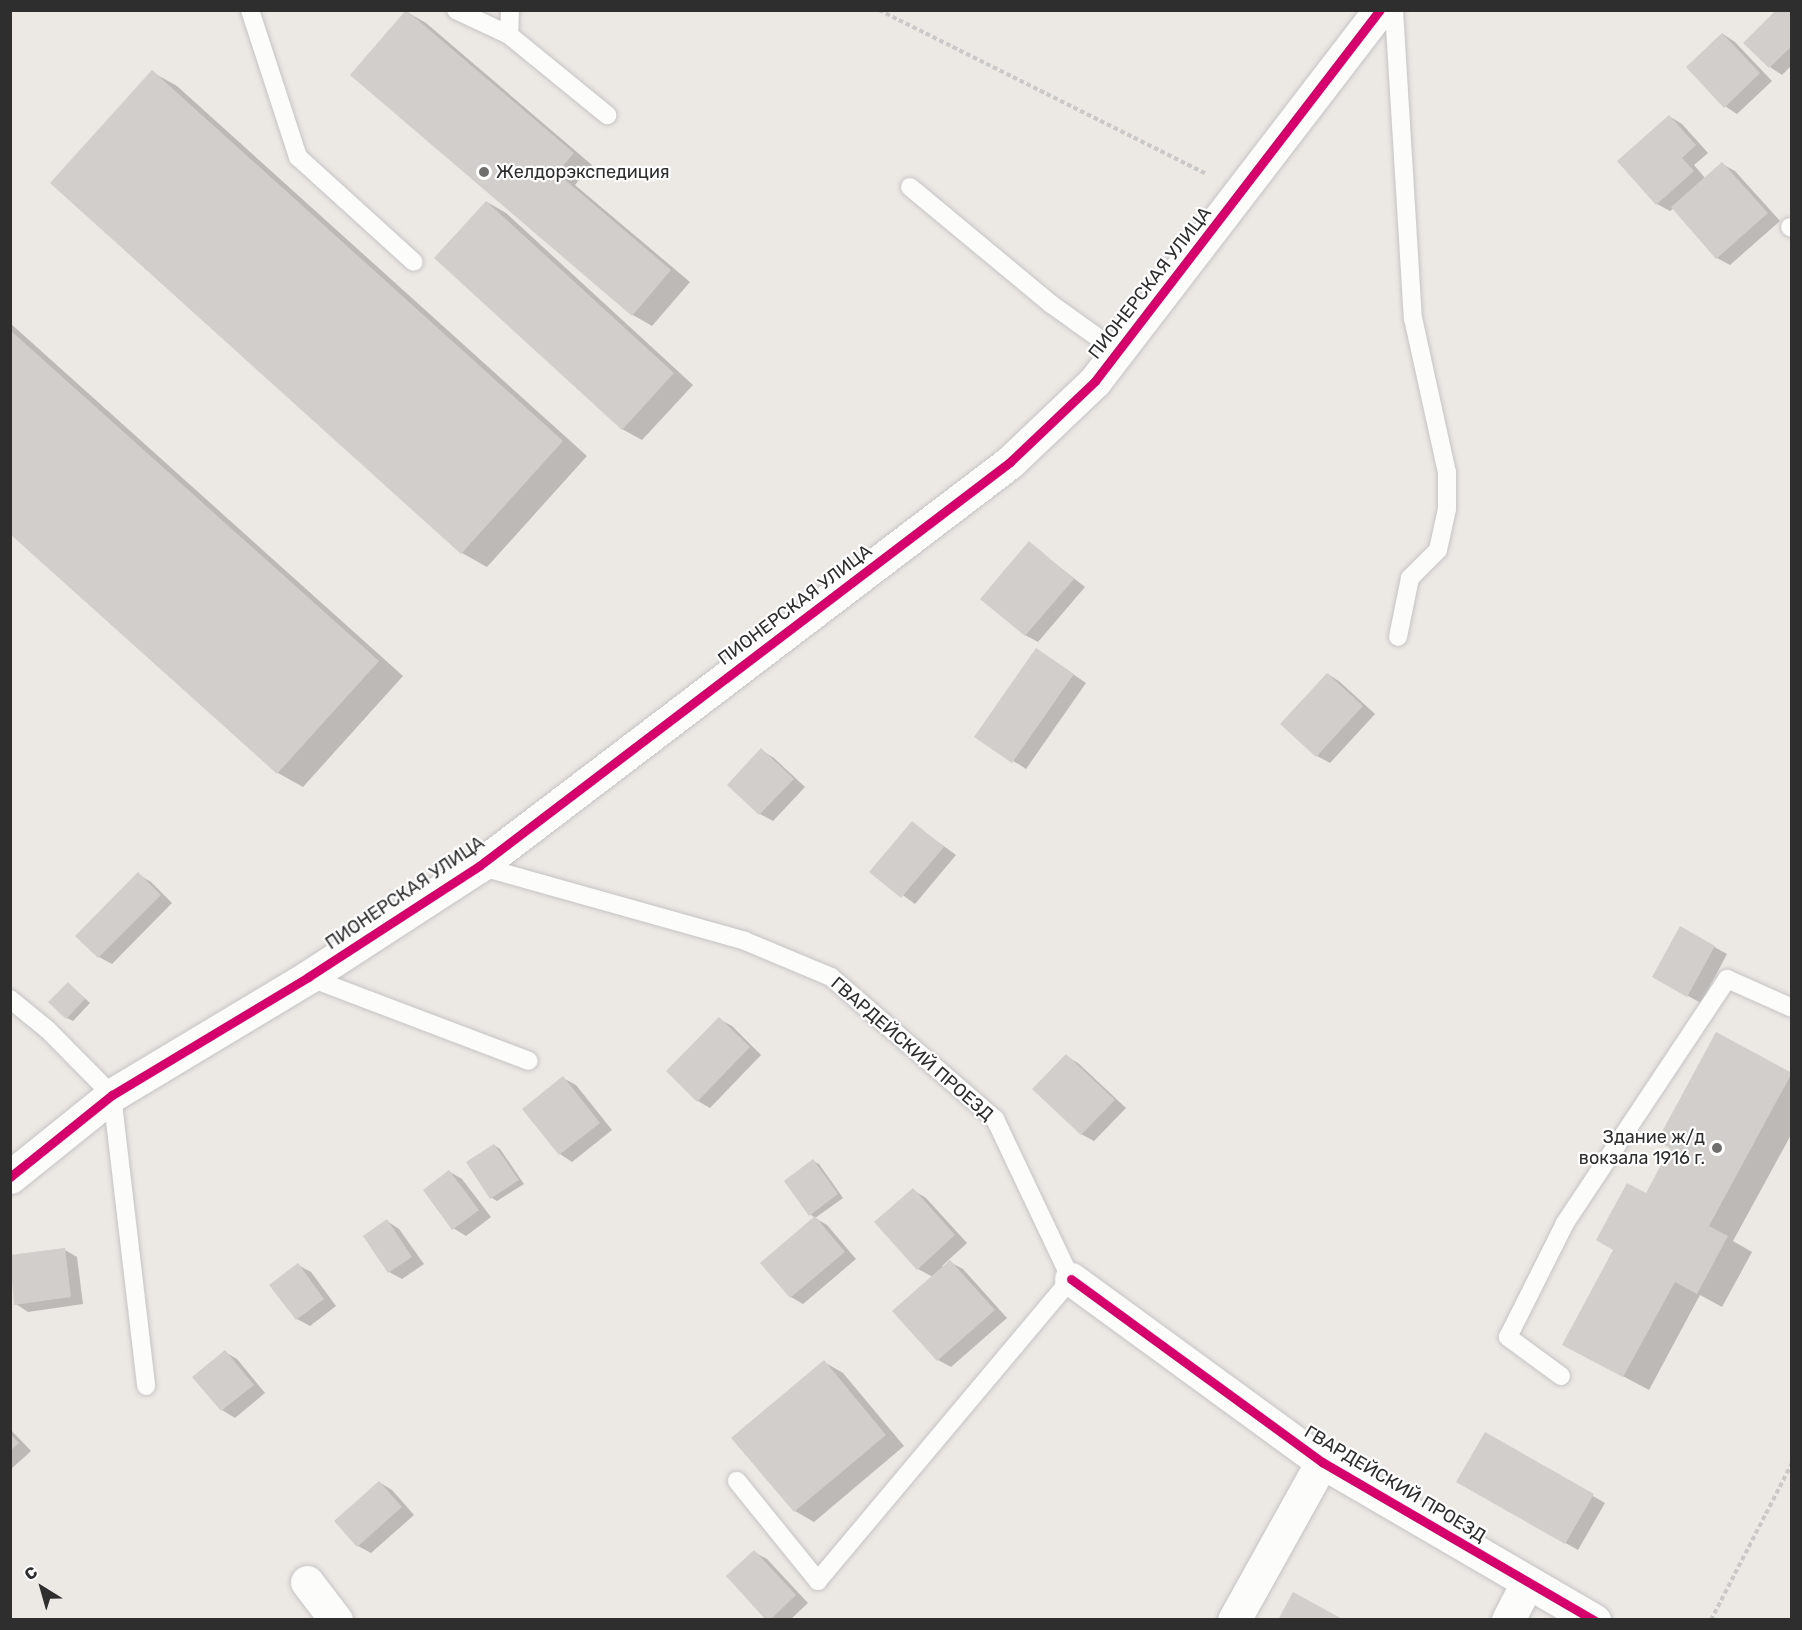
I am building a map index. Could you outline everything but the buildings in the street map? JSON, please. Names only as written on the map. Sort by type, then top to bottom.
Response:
[{"type":"street","name":"ПИОНЕРСКАЯ УЛИЦА","points":[[10,1177],[112,1095],[308,977],[479,866],[1010,462],[1095,381],[1380,10]]},
{"type":"street","name":"ГВАРДЕЙСКИЙ ПРОЕЗД","points":[[1071,1279],[1322,1462],[1594,1620]]},
{"type":"street","points":[[1233,1620],[1322,1462]]},
{"type":"street","points":[[308,1582],[336,1620]]},
{"type":"street","points":[[1508,1620],[1527,1583]]},
{"type":"lane","points":[[250,10],[298,157],[414,262]]},
{"type":"lane","points":[[456,10],[509,35],[607,115]]},
{"type":"lane","points":[[509,35],[510,10]]},
{"type":"lane","points":[[1394,10],[1413,318],[1447,472],[1447,509],[1438,549],[1410,578],[1398,637]]},
{"type":"lane","points":[[910,187],[1051,304],[1118,352]]},
{"type":"lane","name":"ГВАРДЕЙСКИЙ ПРОЕЗД","points":[[479,866],[745,941],[831,976],[995,1119],[1071,1279]]},
{"type":"lane","points":[[308,977],[529,1061]]},
{"type":"lane","points":[[1562,1376],[1508,1337],[1564,1223],[1727,979],[1791,1008]]},
{"type":"lane","points":[[10,999],[48,1030],[112,1095],[146,1386]]},
{"type":"lane","points":[[737,1481],[818,1581],[1071,1279]]},
{"type":"path","points":[[879,10],[1242,192]]},
{"type":"path","points":[[1712,1620],[1791,1463]]},
{"type":"cycle path","points":[[10,1177],[112,1095],[308,977],[479,866],[1010,462],[1095,381],[1380,10]]},
{"type":"cycle path","points":[[1071,1279],[1322,1462],[1594,1620]]},
{"type":"place","name":"Желдорэкспедиция","points":[[484,172]]},
{"type":"place","name":"Здание ж/д вокзала 1916 г.","points":[[1717,1148]]}]
